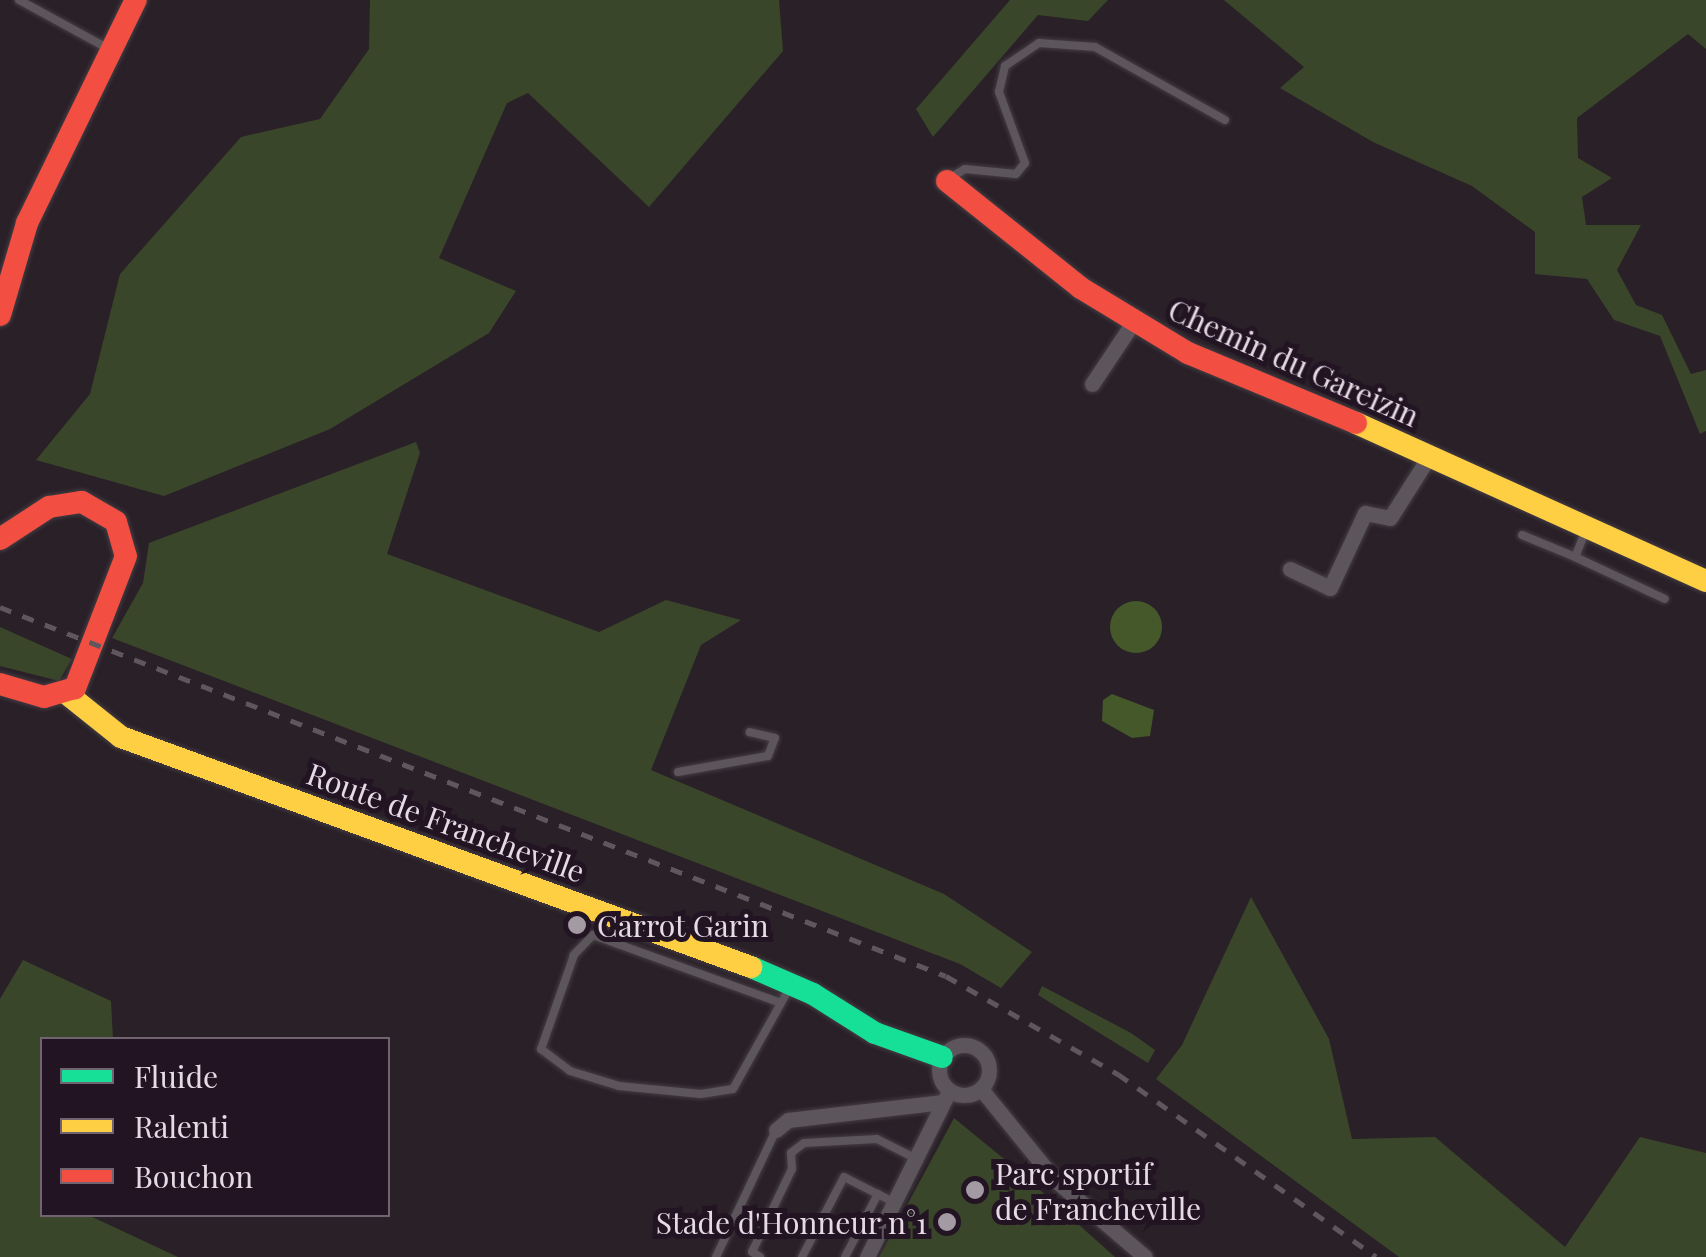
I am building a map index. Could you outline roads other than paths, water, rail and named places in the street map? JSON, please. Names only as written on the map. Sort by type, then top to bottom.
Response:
[{"type":"street","points":[[0,315],[27,223],[132,1]]},
{"type":"street","name":"Chemin du Gareizin","points":[[946,181],[1081,288],[1188,354],[1430,456],[1706,581]]},
{"type":"street","name":"Chemin du Gareizin","points":[[1092,384],[1134,320]]},
{"type":"street","name":"Chemin du Gareizin","points":[[1290,570],[1330,588],[1365,513],[1390,518],[1430,456]]},
{"type":"street","points":[[0,538],[50,507],[74,502],[98,507],[121,530],[124,573],[82,679],[66,694],[34,696],[0,684]]},
{"type":"street","name":"Route de Francheville","points":[[66,694],[122,736],[602,910],[876,1033],[942,1057]]},
{"type":"street","points":[[776,1130],[788,1120],[946,1096],[966,1096],[981,1089],[989,1075],[983,1052],[961,1044],[942,1057],[938,1072],[946,1096],[919,1160],[866,1257]]},
{"type":"street","points":[[981,1089],[1054,1180],[1145,1257]]},
{"type":"lane","points":[[19,0],[111,50]]},
{"type":"lane","points":[[946,181],[965,169],[1016,174],[1025,163],[999,92],[1005,66],[1039,43],[1095,47],[1224,120]]},
{"type":"lane","points":[[1574,558],[1588,526]]},
{"type":"lane","points":[[1522,535],[1665,600]]},
{"type":"lane","points":[[678,772],[768,756],[775,738],[750,732]]},
{"type":"lane","points":[[593,935],[795,994],[733,1089],[701,1094],[618,1086],[570,1071],[541,1049],[574,955],[593,935],[602,910]]},
{"type":"lane","points":[[716,1257],[776,1130]]},
{"type":"lane","points":[[760,1257],[752,1252],[792,1169],[791,1153],[804,1143],[877,1139],[919,1160]]},
{"type":"lane","points":[[802,1257],[844,1177],[896,1203]]},
{"type":"lane","points":[[845,1257],[878,1194]]},
{"type":"railway","points":[[0,607],[946,976],[1118,1074],[1376,1257]]},
{"type":"place","name":"Carrot Garin","points":[[577,925]]},
{"type":"place","name":"Parc sportif de Francheville","points":[[975,1190]]},
{"type":"place","name":"Stade d'Honneur n°1","points":[[947,1222]]}]
